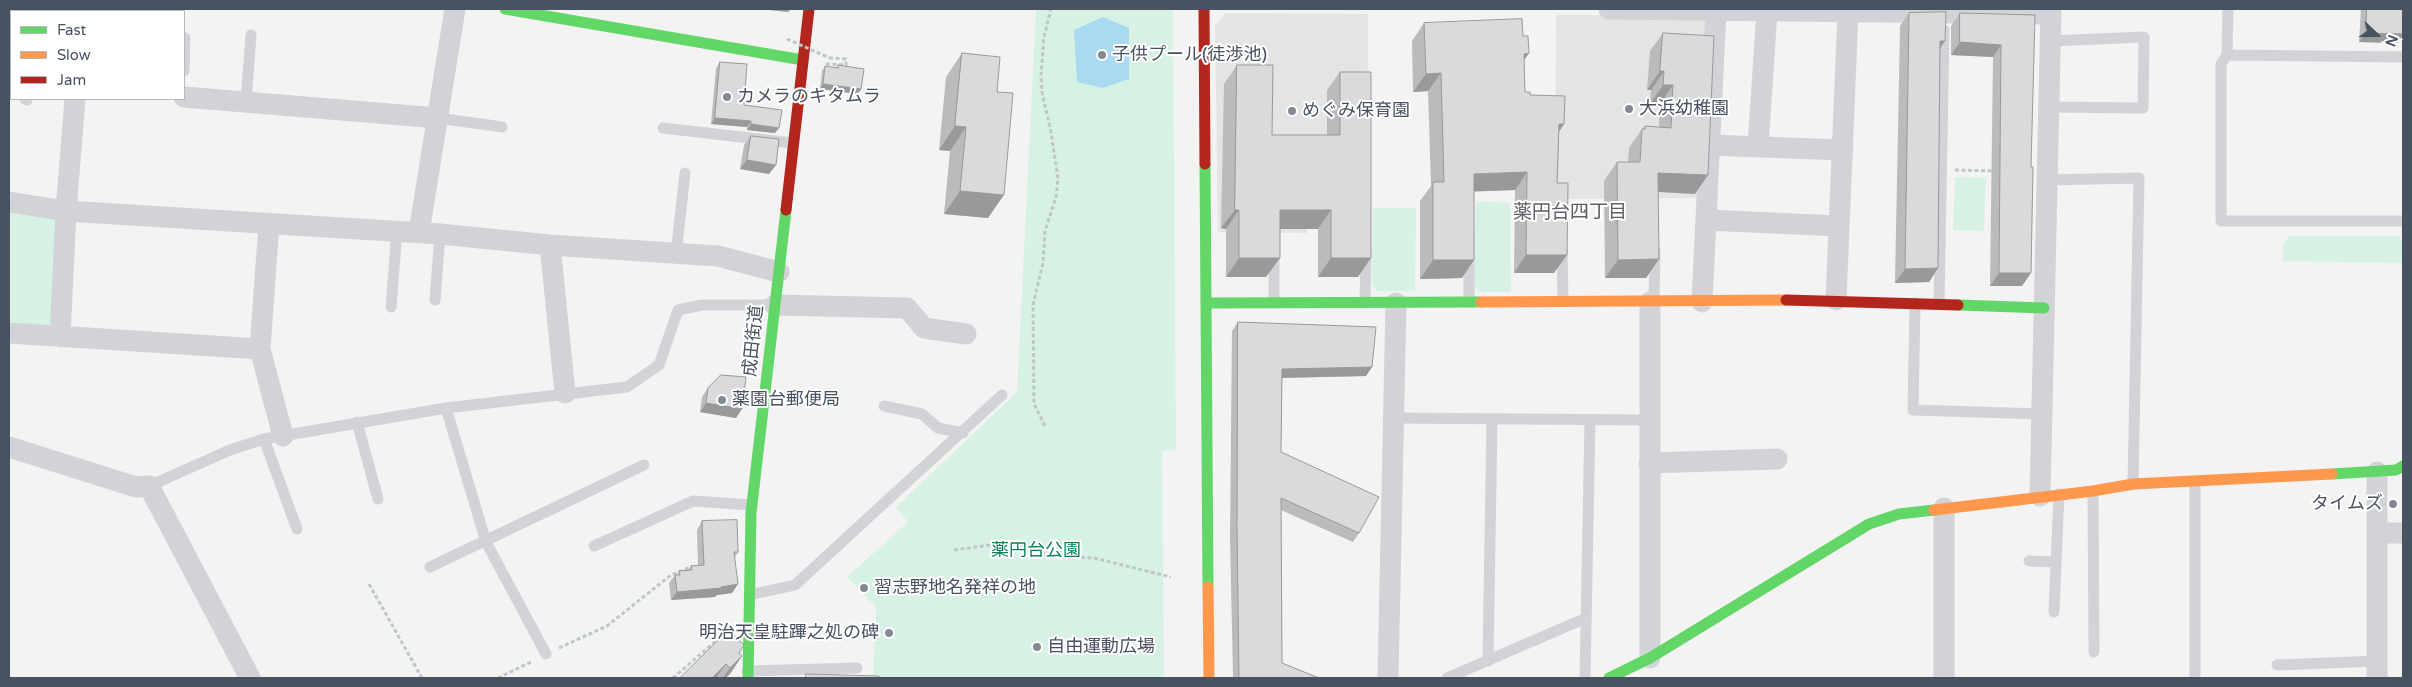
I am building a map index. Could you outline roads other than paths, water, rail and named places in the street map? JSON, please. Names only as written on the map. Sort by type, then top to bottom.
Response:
[{"type":"main road","points":[[505,9],[551,12],[803,60]]},
{"type":"main road","name":"成田街道","points":[[747,676],[749,554],[752,505],[809,9]]},
{"type":"main road","points":[[1204,9],[1209,678]]},
{"type":"main road","points":[[1206,303],[1836,300],[2044,308]]},
{"type":"main road","points":[[1609,678],[1650,658],[1869,524],[1899,514],[2093,491],[2133,484],[2377,472],[2396,470],[2403,466]]},
{"type":"street","points":[[430,233],[438,118],[455,9]]},
{"type":"street","points":[[1609,9],[1944,13],[2050,11],[2042,414],[2050,495]]},
{"type":"street","points":[[1702,302],[1716,10]]},
{"type":"street","points":[[1758,146],[1767,12]]},
{"type":"street","points":[[1836,300],[1848,12]]},
{"type":"street","points":[[185,97],[438,118]]},
{"type":"street","points":[[60,337],[66,211],[75,100]]},
{"type":"street","points":[[1709,145],[1842,150]]},
{"type":"street","points":[[9,202],[66,211],[430,233],[550,245],[718,256],[779,272]]},
{"type":"street","points":[[1706,220],[1839,226]]},
{"type":"street","points":[[269,223],[260,349],[273,438]]},
{"type":"street","points":[[550,245],[565,393]]},
{"type":"street","points":[[1650,658],[1649,420],[1652,302]]},
{"type":"street","points":[[1388,678],[1396,303]]},
{"type":"street","points":[[775,305],[907,308],[924,328],[966,334]]},
{"type":"street","points":[[9,333],[260,349]]},
{"type":"street","points":[[9,447],[136,487],[149,486],[250,678]]},
{"type":"street","points":[[1649,462],[1777,459]]},
{"type":"street","points":[[2377,472],[2377,670]]},
{"type":"street","points":[[1944,508],[1944,678]]},
{"type":"street","points":[[2378,533],[2403,533]]},
{"type":"lane","points":[[2228,9],[2227,55],[2221,64],[2221,221],[2403,221]]},
{"type":"lane","points":[[1939,303],[1944,13]]},
{"type":"lane","points":[[246,102],[251,35]]},
{"type":"lane","points":[[2048,107],[2143,108],[2144,37],[2050,41]]},
{"type":"lane","points":[[2227,55],[2403,57]]},
{"type":"lane","points":[[438,118],[502,126]]},
{"type":"lane","points":[[663,128],[793,143]]},
{"type":"lane","points":[[676,254],[685,173]]},
{"type":"lane","points":[[2047,180],[2139,178],[2133,484]]},
{"type":"lane","points":[[391,307],[397,231]]},
{"type":"lane","points":[[430,233],[436,300]]},
{"type":"lane","points":[[1562,235],[1563,302]]},
{"type":"lane","points":[[1274,238],[1274,303]]},
{"type":"lane","points":[[1365,303],[1366,238]]},
{"type":"lane","points":[[1652,302],[1655,244]]},
{"type":"lane","points":[[1469,245],[1469,302]]},
{"type":"lane","points":[[1915,302],[1913,410],[2042,414]]},
{"type":"lane","points":[[149,486],[230,450],[273,438],[446,408],[628,387],[659,365],[678,310],[702,305],[775,305]]},
{"type":"lane","points":[[749,595],[795,585],[964,433],[1002,395]]},
{"type":"lane","points":[[884,406],[922,414],[938,428],[964,433]]},
{"type":"lane","points":[[446,408],[486,542],[546,654]]},
{"type":"lane","points":[[1394,418],[1649,420]]},
{"type":"lane","points":[[1488,661],[1492,419]]},
{"type":"lane","points":[[1585,678],[1590,420]]},
{"type":"lane","points":[[357,422],[378,499]]},
{"type":"lane","points":[[273,438],[297,529]]},
{"type":"lane","points":[[430,568],[644,465]]},
{"type":"lane","points":[[2195,482],[2195,678]]},
{"type":"lane","points":[[2093,491],[2094,652]]},
{"type":"lane","points":[[2050,495],[2056,562],[2054,612]]},
{"type":"lane","points":[[594,546],[693,501],[752,505]]},
{"type":"lane","points":[[2029,562],[2056,562]]},
{"type":"lane","points":[[1447,678],[1586,618]]},
{"type":"lane","points":[[2277,665],[2377,670]]},
{"type":"lane","points":[[747,676],[857,668]]},
{"type":"water","name":"子供プール(徒渉池)","points":[[1103,17],[1129,28],[1129,79],[1103,88],[1077,82],[1074,30]]},
{"type":"place","name":"子供プール(徒渉池)","points":[[1102,55]]},
{"type":"place","name":"カメラのキタムラ","points":[[727,97]]},
{"type":"place","name":"大浜幼稚園","points":[[1629,109]]},
{"type":"place","name":"めぐみ保育園","points":[[1292,111]]},
{"type":"place","name":"薬園台郵便局","points":[[722,400]]},
{"type":"place","name":"タイムズ","points":[[2393,504]]},
{"type":"place","name":"習志野地名発祥の地","points":[[864,588]]},
{"type":"place","name":"明治天皇駐蹕之処の碑","points":[[889,633]]},
{"type":"place","name":"自由運動広場","points":[[1037,647]]},
{"type":"district","name":"薬円台四丁目","points":[[1570,213]]},
{"type":"park label","name":"薬円台公園","points":[[1036,551]]}]
